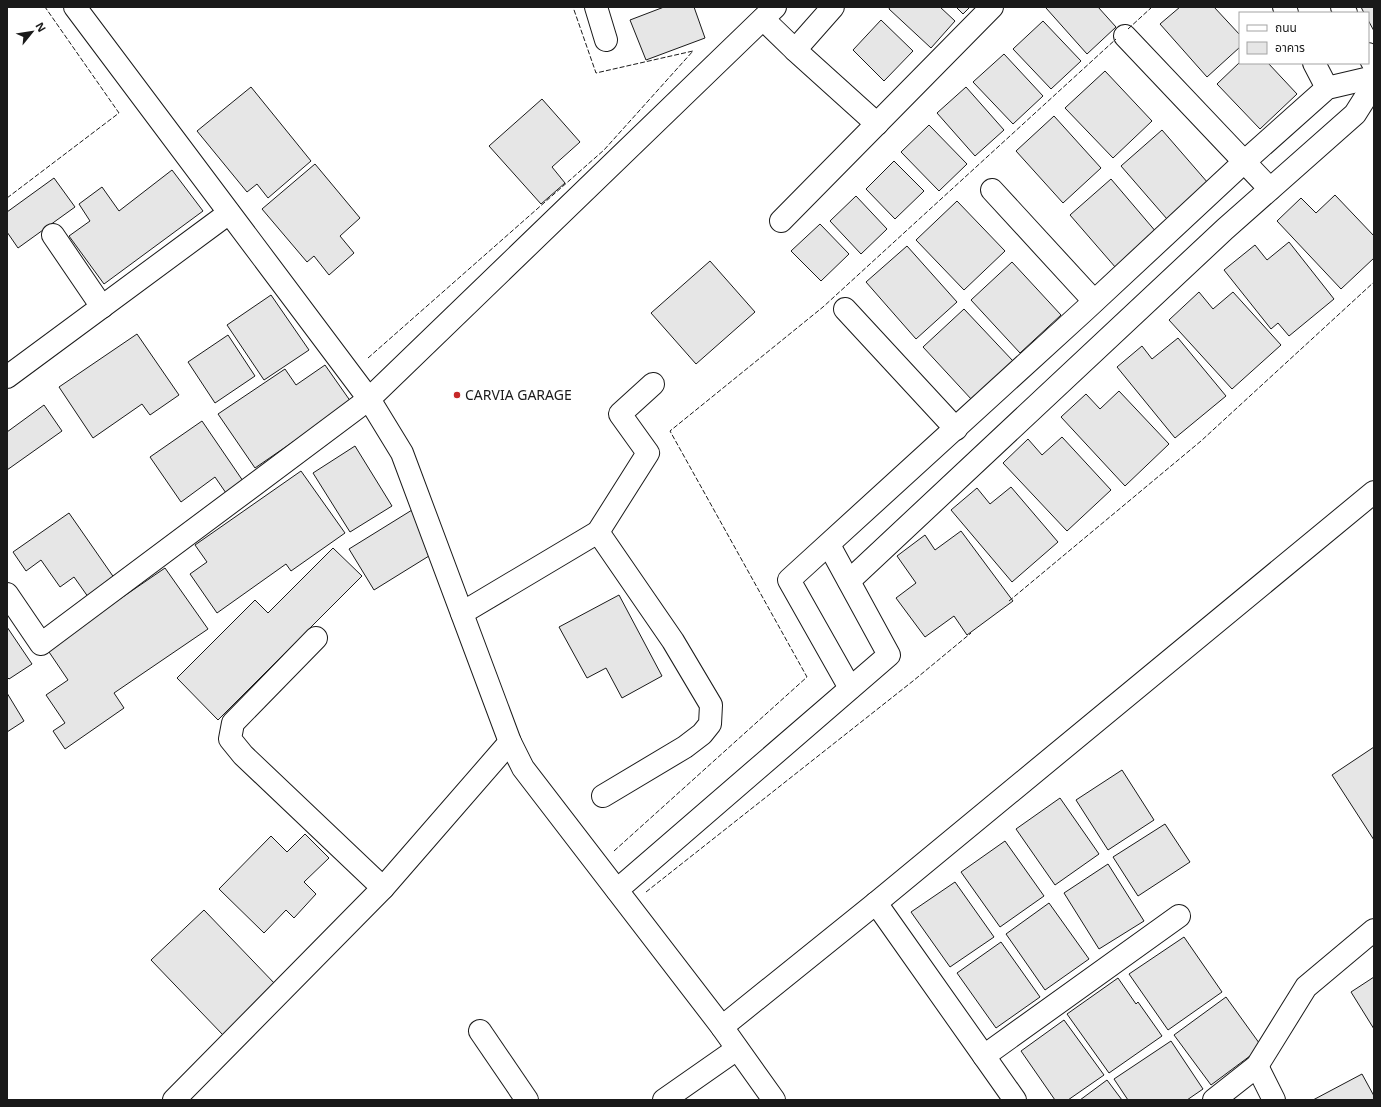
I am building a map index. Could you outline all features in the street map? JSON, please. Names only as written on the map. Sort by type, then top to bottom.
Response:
[{"type":"street","points":[[75,7],[369,399],[402,453],[510,742],[523,768],[722,1027],[774,1100]]},
{"type":"street","points":[[596,7],[606,40]]},
{"type":"street","points":[[795,50],[833,7]]},
{"type":"street","points":[[781,221],[992,7]]},
{"type":"street","points":[[7,594],[41,644],[369,399],[769,13],[795,50],[877,124]]},
{"type":"street","points":[[1125,36],[1270,189]]},
{"type":"street","points":[[1369,56],[1374,65]]},
{"type":"street","points":[[1315,64],[1327,88]]},
{"type":"street","points":[[850,688],[789,580],[956,429],[1244,162],[1327,88],[1374,77]]},
{"type":"street","points":[[849,581],[1225,229],[1355,114],[1374,84]]},
{"type":"street","points":[[992,190],[1094,301]]},
{"type":"street","points":[[7,377],[229,213]]},
{"type":"street","points":[[53,235],[102,307]]},
{"type":"street","points":[[845,309],[956,429]]},
{"type":"street","points":[[462,613],[598,532],[648,452],[620,414],[653,384]]},
{"type":"street","points":[[722,1027],[876,903],[1374,492]]},
{"type":"street","points":[[598,532],[672,641],[711,705],[710,724],[702,734],[685,747],[603,796]]},
{"type":"street","points":[[617,890],[889,655],[829,545]]},
{"type":"street","points":[[316,638],[233,723],[230,739],[243,755],[383,888]]},
{"type":"street","points":[[174,1100],[383,888],[510,742]]},
{"type":"street","points":[[876,903],[1015,1100]]},
{"type":"street","points":[[984,1056],[1179,916]]},
{"type":"street","points":[[1214,1100],[1257,1066],[1306,987],[1374,930]]},
{"type":"street","points":[[480,1031],[527,1100]]},
{"type":"street","points":[[664,1100],[737,1049]]},
{"type":"street","points":[[1257,1066],[1274,1100]]},
{"type":"building","points":[[664,7],[694,7],[705,38],[646,60],[630,20]]},
{"type":"building","points":[[890,7],[940,7],[955,21],[931,48],[889,9]]},
{"type":"building","points":[[956,7],[970,7],[963,14]]},
{"type":"building","points":[[1098,7],[1116,27],[1087,54],[1046,8]]},
{"type":"building","points":[[1180,7],[1214,7],[1239,34],[1239,48],[1207,77],[1160,24]]},
{"type":"building","points":[[1361,7],[1374,7],[1374,31],[1369,22],[1369,12],[1364,12]]},
{"type":"building","points":[[881,20],[913,51],[884,81],[853,50]]},
{"type":"building","points":[[1043,21],[1081,61],[1051,89],[1013,49]]},
{"type":"building","points":[[1004,54],[1043,96],[1013,124],[973,82]]},
{"type":"building","points":[[1239,63],[1269,64],[1297,94],[1260,129],[1217,84]]},
{"type":"building","points":[[1105,71],[1152,121],[1113,158],[1065,108]]},
{"type":"building","points":[[251,87],[311,161],[268,198],[257,184],[247,192],[197,131]]},
{"type":"building","points":[[966,87],[1004,130],[975,156],[937,113]]},
{"type":"building","points":[[542,99],[580,142],[552,167],[565,183],[541,204],[489,146]]},
{"type":"building","points":[[1054,116],[1101,168],[1063,203],[1016,151]]},
{"type":"building","points":[[929,125],[967,164],[939,191],[901,152]]},
{"type":"building","points":[[1162,130],[1208,183],[1167,219],[1121,166]]},
{"type":"building","points":[[894,161],[924,191],[895,219],[866,189]]},
{"type":"building","points":[[315,164],[360,218],[340,236],[354,253],[329,275],[314,256],[307,262],[262,209]]},
{"type":"building","points":[[172,170],[203,211],[104,284],[69,236],[90,221],[79,204],[102,187],[119,211]]},
{"type":"building","points":[[54,178],[75,207],[18,248],[7,232],[7,212]]},
{"type":"building","points":[[1111,179],[1157,233],[1116,268],[1070,215]]},
{"type":"building","points":[[1335,195],[1374,236],[1374,258],[1341,289],[1277,221],[1301,198],[1316,213]]},
{"type":"building","points":[[856,196],[887,229],[861,254],[830,221]]},
{"type":"building","points":[[957,201],[1005,251],[964,290],[916,240]]},
{"type":"building","points":[[820,224],[849,254],[821,281],[791,251]]},
{"type":"building","points":[[1289,242],[1334,299],[1289,336],[1278,323],[1271,329],[1224,270],[1255,245],[1267,260]]},
{"type":"building","points":[[907,246],[957,302],[916,339],[866,282]]},
{"type":"building","points":[[710,261],[755,312],[696,364],[651,313]]},
{"type":"building","points":[[1012,262],[1061,315],[1020,353],[971,300]]},
{"type":"building","points":[[1199,292],[1213,309],[1233,292],[1281,345],[1232,389],[1169,320]]},
{"type":"building","points":[[271,295],[309,350],[264,380],[227,325]]},
{"type":"building","points":[[964,309],[1013,361],[972,400],[923,347]]},
{"type":"building","points":[[137,334],[179,395],[150,415],[142,404],[93,438],[59,387]]},
{"type":"building","points":[[228,335],[255,376],[215,403],[188,362]]},
{"type":"building","points":[[1178,338],[1226,396],[1175,438],[1117,367],[1142,346],[1152,359]]},
{"type":"building","points":[[325,365],[351,402],[255,468],[218,414],[285,369],[296,385]]},
{"type":"building","points":[[1119,391],[1169,444],[1125,486],[1061,417],[1086,394],[1100,409]]},
{"type":"building","points":[[44,405],[62,431],[7,470],[7,432]]},
{"type":"building","points":[[202,421],[243,481],[226,493],[215,477],[181,502],[150,457]]},
{"type":"building","points":[[1062,437],[1111,490],[1067,531],[1003,463],[1028,439],[1042,455]]},
{"type":"building","points":[[355,446],[392,506],[350,532],[313,473]]},
{"type":"building","points":[[301,471],[345,533],[291,571],[286,564],[217,613],[190,574],[207,562],[195,545]]},
{"type":"building","points":[[1011,487],[1058,542],[1012,582],[951,510],[977,488],[990,504]]},
{"type":"building","points":[[412,510],[437,551],[374,590],[349,549]]},
{"type":"building","points":[[69,513],[117,582],[91,601],[74,577],[60,587],[41,560],[26,571],[13,552]]},
{"type":"building","points":[[961,531],[1013,601],[967,635],[954,616],[925,637],[896,598],[916,583],[897,556],[925,535],[935,550]]},
{"type":"building","points":[[333,548],[362,576],[218,720],[177,678],[255,600],[268,613]]},
{"type":"building","points":[[165,568],[208,629],[114,693],[124,708],[65,749],[53,731],[65,723],[46,695],[68,680],[47,649]]},
{"type":"building","points":[[619,595],[662,676],[622,698],[606,668],[587,678],[559,627]]},
{"type":"building","points":[[7,627],[32,664],[9,679],[7,677]]},
{"type":"building","points":[[7,693],[24,721],[7,732]]},
{"type":"building","points":[[1374,747],[1374,840],[1332,775]]},
{"type":"building","points":[[1122,770],[1154,820],[1108,850],[1076,800]]},
{"type":"building","points":[[1060,798],[1099,854],[1055,885],[1016,829]]},
{"type":"building","points":[[1165,824],[1190,862],[1138,896],[1113,857]]},
{"type":"building","points":[[305,834],[329,858],[304,882],[316,894],[294,918],[286,910],[264,933],[219,889],[271,836],[287,852]]},
{"type":"building","points":[[1005,841],[1044,896],[1000,927],[961,872]]},
{"type":"building","points":[[1108,864],[1144,921],[1099,949],[1064,893]]},
{"type":"building","points":[[955,882],[994,937],[950,967],[911,912]]},
{"type":"building","points":[[1049,903],[1089,959],[1045,990],[1006,934]]},
{"type":"building","points":[[204,910],[276,985],[223,1035],[151,960]]},
{"type":"building","points":[[1184,937],[1222,992],[1168,1030],[1129,974]]},
{"type":"building","points":[[1001,942],[1040,997],[996,1028],[957,973]]},
{"type":"building","points":[[1374,977],[1374,1029],[1351,992]]},
{"type":"building","points":[[1118,978],[1136,1004],[1138,1002],[1162,1036],[1109,1073],[1067,1014]]},
{"type":"building","points":[[1226,997],[1262,1047],[1211,1085],[1174,1035]]},
{"type":"building","points":[[1064,1020],[1104,1075],[1068,1100],[1055,1100],[1021,1051]]},
{"type":"building","points":[[1171,1041],[1203,1089],[1187,1100],[1128,1100],[1114,1079]]},
{"type":"building","points":[[1362,1074],[1374,1096],[1374,1100],[1313,1100]]},
{"type":"building","points":[[1107,1080],[1122,1100],[1080,1100]]},
{"type":"fence","points":[[7,198],[119,113],[45,7]]},
{"type":"fence","points":[[368,358],[604,150],[693,51],[596,73],[573,7]]},
{"type":"fence","points":[[1128,29],[1152,7]]},
{"type":"fence","points":[[614,851],[807,677],[670,431],[823,307],[1116,39]]},
{"type":"fence","points":[[1009,601],[1201,441],[1374,282]]},
{"type":"fence","points":[[646,892],[913,681],[971,633]]},
{"type":"place","name":"CARVIA GARAGE","points":[[457,395]]}]
